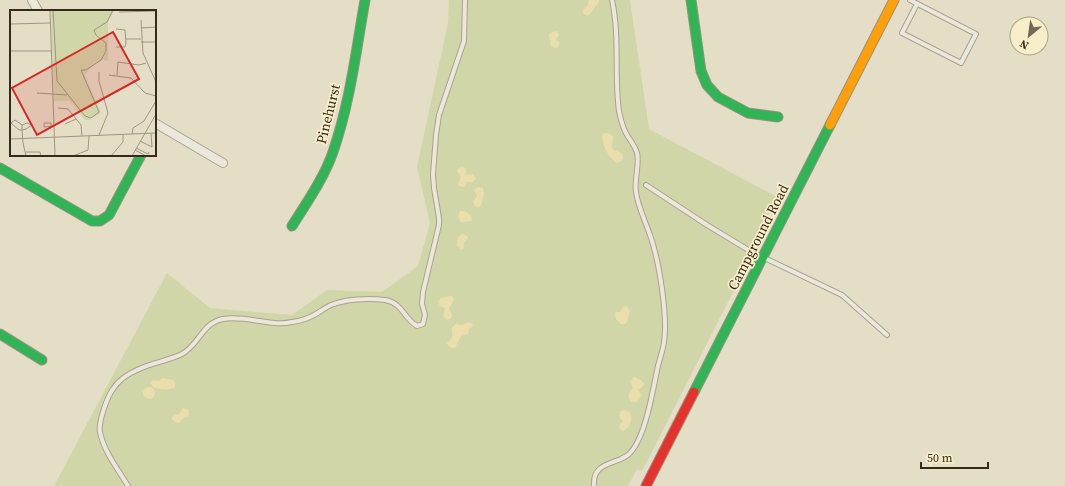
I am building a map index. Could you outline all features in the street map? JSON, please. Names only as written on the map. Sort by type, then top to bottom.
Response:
[{"type":"street","points":[[32,0],[37,10]]},
{"type":"street","name":"Pinehurst","points":[[292,226],[319,182],[333,153],[346,109],[365,0]]},
{"type":"street","points":[[691,0],[701,71],[707,85],[718,97],[748,113],[778,117]]},
{"type":"street","name":"Campground Road","points":[[646,486],[894,0]]},
{"type":"street","points":[[156,126],[223,163]]},
{"type":"street","points":[[0,168],[92,221],[100,221],[108,215],[140,156]]},
{"type":"street","points":[[3,336],[42,360]]},
{"type":"lane","points":[[128,486],[113,463],[100,431],[102,416],[109,396],[122,380],[138,369],[183,354],[190,348],[202,332],[215,321],[238,318],[290,323],[312,317],[325,308],[344,301],[384,300],[396,304],[417,326],[421,326],[423,324],[425,315],[422,304],[422,292],[439,225],[433,174],[436,134],[439,115],[464,41],[465,0]]},
{"type":"lane","points":[[594,486],[596,473],[609,462],[620,459],[629,454],[639,438],[652,400],[665,335],[663,301],[656,252],[638,204],[636,191],[638,154],[624,129],[620,112],[616,80],[616,24],[612,0]]},
{"type":"lane","points":[[910,0],[976,34],[961,63],[902,33],[917,4]]},
{"type":"lane","points":[[646,185],[750,251],[842,295],[887,335]]},
{"type":"green space","points":[[449,0],[630,0],[649,129],[777,197],[748,252],[752,255],[642,471],[637,469],[628,486],[54,486],[167,273],[210,308],[292,315],[327,290],[382,292],[418,266],[430,223],[417,167],[448,23]]},
{"type":"sand","points":[[589,0],[599,0],[599,2],[587,16],[583,13],[583,10],[588,5]]},
{"type":"sand","points":[[556,31],[559,35],[556,40],[560,43],[558,47],[554,48],[551,46],[549,36],[550,33]]},
{"type":"sand","points":[[605,133],[613,136],[613,150],[622,153],[623,158],[620,162],[616,163],[605,148],[602,137]]},
{"type":"sand","points":[[462,167],[466,169],[466,175],[473,174],[476,178],[473,182],[467,182],[464,187],[459,186],[458,183],[461,177],[457,171]]},
{"type":"sand","points":[[478,187],[483,188],[484,194],[481,205],[478,208],[473,202],[477,196],[474,190]]},
{"type":"sand","points":[[460,211],[465,211],[471,216],[471,221],[460,221],[458,216]]},
{"type":"sand","points":[[462,234],[466,235],[468,238],[464,243],[464,248],[461,249],[457,246],[458,237]]},
{"type":"sand","points":[[450,296],[453,297],[454,300],[449,308],[452,315],[451,318],[447,320],[443,316],[445,308],[440,306],[438,302],[441,298]]},
{"type":"sand","points":[[626,306],[630,311],[628,320],[625,324],[621,324],[616,319],[615,314],[616,312],[620,312],[623,307]]},
{"type":"sand","points":[[468,322],[473,325],[469,329],[468,334],[461,336],[455,348],[449,347],[447,343],[452,338],[452,327],[456,324],[462,325]]},
{"type":"sand","points":[[634,377],[641,380],[644,384],[637,390],[641,394],[640,398],[636,402],[632,402],[629,399],[629,394],[633,388],[630,382]]},
{"type":"sand","points":[[162,378],[173,380],[175,387],[164,390],[152,386],[151,383],[153,380],[159,381]]},
{"type":"sand","points":[[149,387],[153,389],[155,393],[153,397],[149,399],[145,397],[143,393],[145,389]]},
{"type":"sand","points":[[183,408],[188,409],[188,417],[183,418],[179,423],[175,422],[172,419],[173,416],[179,414]]},
{"type":"sand","points":[[625,410],[630,413],[631,421],[629,426],[623,431],[619,428],[623,421],[619,416],[621,411]]},
{"type":"traffic: fast","points":[[292,226],[320,181],[333,152],[344,115],[365,0]]},
{"type":"traffic: fast","points":[[691,0],[701,71],[707,85],[718,97],[748,113],[778,117]]},
{"type":"traffic: fast","points":[[694,392],[830,125]]},
{"type":"traffic: fast","points":[[0,168],[92,221],[100,221],[109,215],[140,156]]},
{"type":"traffic: fast","points":[[0,334],[42,360]]},
{"type":"traffic: slow","points":[[830,125],[894,0]]},
{"type":"traffic: jam","points":[[646,486],[694,392]]}]
